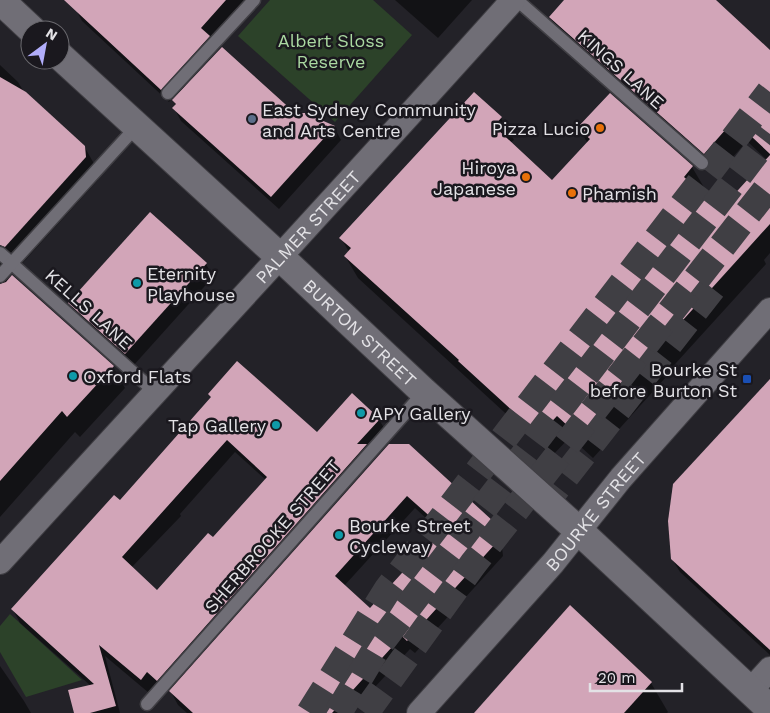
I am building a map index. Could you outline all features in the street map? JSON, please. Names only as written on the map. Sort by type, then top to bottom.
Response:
[{"type":"street","points":[[0,0],[21,20]]},
{"type":"street","name":"PALMER STREET","points":[[0,562],[513,0]]},
{"type":"street","name":"BURTON STREET","points":[[70,65],[424,392],[578,530],[770,710]]},
{"type":"street","name":"BOURKE STREET","points":[[419,713],[553,563],[621,478],[770,310]]},
{"type":"street","points":[[750,691],[770,669]]},
{"type":"lane","points":[[168,93],[254,0]]},
{"type":"lane","name":"KINGS LANE","points":[[517,0],[702,163]]},
{"type":"lane","points":[[0,276],[137,126]]},
{"type":"lane","name":"KELLS LANE","points":[[0,252],[154,392]]},
{"type":"lane","name":"SHERBROOKE STREET","points":[[147,704],[424,392]]},
{"type":"green space","name":"Albert Sloss Reserve","points":[[270,0],[373,0],[412,35],[335,122],[238,36]]},
{"type":"green space","points":[[10,614],[82,680],[26,697],[0,652],[0,626]]},
{"type":"building","points":[[64,0],[226,0],[201,28],[210,36],[161,90]]},
{"type":"building","points":[[564,0],[716,0],[770,50],[770,154],[734,120],[704,154],[549,17]]},
{"type":"building","name":"East Sydney Community and Arts Centre","points":[[222,47],[295,113],[305,113],[335,126],[271,197],[172,108],[176,104],[172,100]]},
{"type":"building","points":[[0,77],[26,92],[85,146],[86,157],[5,247],[0,245]]},
{"type":"building","points":[[474,92],[502,117],[494,126],[552,180],[590,139],[577,128],[610,93],[693,166],[684,177],[720,210],[770,155],[770,224],[580,437],[557,416],[539,435],[344,256],[351,248],[339,238]]},
{"type":"building","name":"Eternity Playhouse","points":[[150,212],[207,263],[125,354],[68,303]]},
{"type":"building","points":[[12,275],[114,366],[67,417],[62,411],[0,481],[0,284],[6,282]]},
{"type":"building","points":[[237,361],[317,432],[352,393],[380,419],[357,444],[367,444],[157,681],[147,672],[141,680],[99,645],[116,706],[90,713],[74,713],[68,690],[94,684],[11,609],[114,495],[120,500],[211,397],[208,394]],"holes":[[[227,440],[267,477],[213,537],[208,533],[157,590],[122,557]]]},
{"type":"building","points":[[770,379],[770,650],[671,559],[668,521],[673,484]]},
{"type":"building","points":[[389,444],[409,444],[494,522],[496,543],[407,641],[402,636],[332,713],[193,713],[169,691]],"holes":[[[407,496],[443,528],[370,608],[335,576]]]},
{"type":"building","points":[[570,605],[652,682],[624,713],[474,713]]},
{"type":"tunnel","points":[[310,713],[388,589],[770,92]]},
{"type":"tunnel","points":[[338,713],[378,646],[770,134]]},
{"type":"tunnel","points":[[365,713],[473,564],[770,185]]},
{"type":"tunnel","points":[[540,509],[713,287]]},
{"type":"place","name":"East Sydney Community and Arts Centre","points":[[252,119]]},
{"type":"place","name":"Pizza Lucio","points":[[600,128]]},
{"type":"place","name":"Hiroya Japanese","points":[[526,177]]},
{"type":"place","name":"Phamish","points":[[572,193]]},
{"type":"place","name":"Eternity Playhouse","points":[[137,283]]},
{"type":"place","name":"Oxford Flats","points":[[73,376]]},
{"type":"place","name":"Bourke St before Burton St","points":[[747,379]]},
{"type":"place","name":"APY Gallery","points":[[361,413]]},
{"type":"place","name":"Tap Gallery","points":[[276,425]]},
{"type":"place","name":"Bourke Street Cycleway","points":[[339,535]]}]
